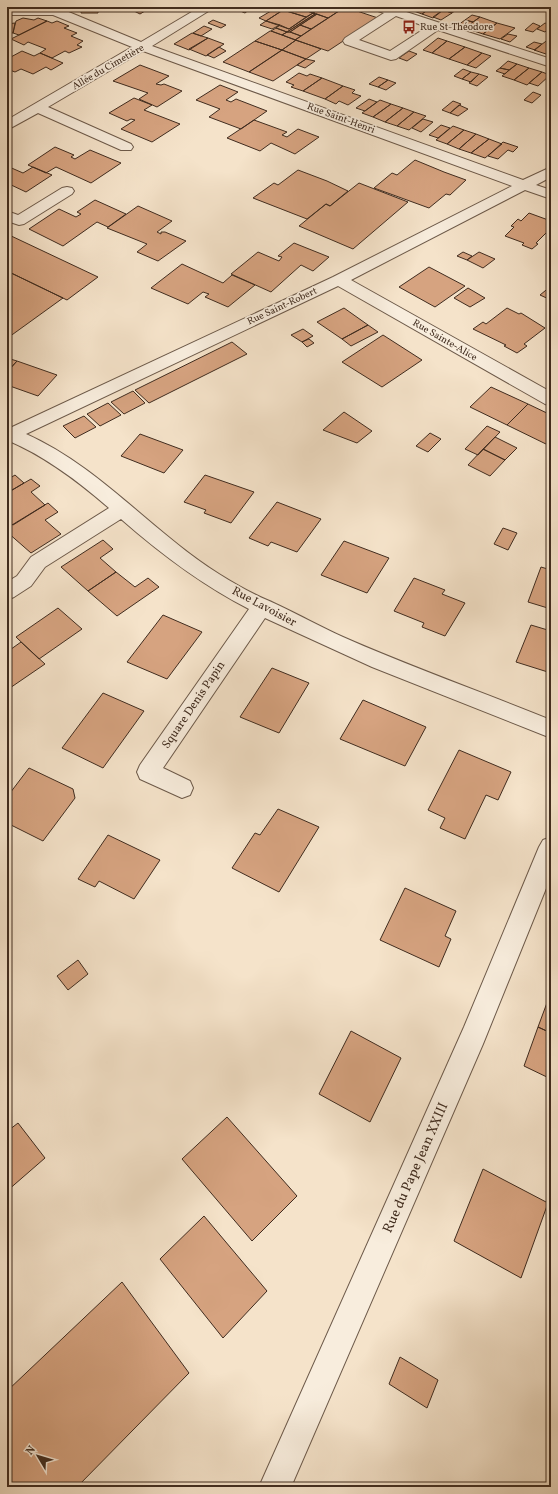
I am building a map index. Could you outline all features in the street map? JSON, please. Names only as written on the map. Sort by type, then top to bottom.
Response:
[{"type":"street","name":"Allée du Cimetière","points":[[7,113],[188,7]]},
{"type":"street","name":"Allée du Cimetière","points":[[7,126],[144,47],[209,7]]},
{"type":"street","points":[[379,7],[551,63]]},
{"type":"street","name":"Rue Saint-Henri","points":[[7,11],[55,11],[130,42],[551,194]]},
{"type":"street","points":[[394,12],[349,41],[391,56],[436,26]]},
{"type":"street","points":[[38,108],[126,147]]},
{"type":"street","name":"Rue Saint-Robert","points":[[9,434],[339,280],[551,171]]},
{"type":"street","points":[[7,215],[19,221],[67,191]]},
{"type":"street","name":"Rue Sainte-Alice","points":[[339,280],[551,400]]},
{"type":"street","name":"Rue Lavoisier","points":[[9,434],[33,444],[65,463],[121,510],[194,568],[212,580],[308,630],[551,729]]},
{"type":"street","points":[[7,592],[24,581],[38,562],[121,510]]},
{"type":"street","name":"Square Denis Papin","points":[[182,788],[148,772],[262,606]]},
{"type":"street","name":"Rue du Pape Jean XXIII","points":[[275,1487],[474,1035],[551,847]]},
{"type":"building","points":[[82,7],[115,7],[115,9],[98,10],[98,13],[81,13]]},
{"type":"building","points":[[126,7],[158,7],[155,9],[150,8],[140,14]]},
{"type":"building","points":[[244,7],[250,9],[245,13],[233,8]]},
{"type":"building","points":[[288,7],[296,7],[313,13],[306,17],[283,10]]},
{"type":"building","points":[[296,7],[322,7],[313,13]]},
{"type":"building","points":[[322,7],[345,7],[328,18],[313,13]]},
{"type":"building","points":[[345,7],[378,18],[328,51],[295,40]]},
{"type":"building","points":[[416,7],[432,7],[422,14],[411,10]]},
{"type":"building","points":[[432,7],[447,7],[433,18],[422,14]]},
{"type":"building","points":[[447,7],[456,10],[452,13],[443,10]]},
{"type":"building","points":[[276,8],[283,10],[266,21],[259,18]]},
{"type":"building","points":[[283,10],[306,17],[289,29],[266,21]]},
{"type":"building","points":[[443,10],[452,13],[441,20],[433,17]]},
{"type":"building","points":[[313,13],[315,14],[287,32],[276,28],[280,25],[289,29]]},
{"type":"building","points":[[317,14],[290,32],[287,32]]},
{"type":"building","points":[[317,14],[328,18],[311,29],[300,25]]},
{"type":"building","points":[[472,15],[480,17],[473,22],[465,20]]},
{"type":"building","points":[[480,17],[497,23],[483,34],[465,28]]},
{"type":"building","points":[[23,18],[34,20],[38,18],[47,21],[19,35],[13,33],[16,21]]},
{"type":"building","points":[[213,20],[226,25],[221,28],[208,23]]},
{"type":"building","points":[[465,20],[473,22],[466,28],[458,25]]},
{"type":"building","points":[[47,21],[52,23],[57,21],[69,26],[64,28],[77,33],[71,36],[83,41],[77,45],[82,47],[69,53],[65,51],[52,58],[40,53],[46,49],[28,42],[24,45],[11,39]]},
{"type":"building","points":[[266,21],[280,25],[272,29],[260,25]]},
{"type":"building","points":[[15,23],[13,33],[7,33],[7,24]]},
{"type":"building","points":[[497,23],[515,28],[500,39],[483,34]]},
{"type":"building","points":[[533,23],[540,26],[533,32],[525,30]]},
{"type":"building","points":[[545,23],[551,25],[551,27],[545,32],[537,29]]},
{"type":"building","points":[[300,25],[311,29],[301,36],[290,32]]},
{"type":"building","points":[[204,26],[212,29],[201,36],[193,33]]},
{"type":"building","points":[[276,28],[287,32],[282,35],[271,31]]},
{"type":"building","points":[[270,31],[296,40],[282,50],[255,41]]},
{"type":"building","points":[[287,32],[301,36],[295,40],[282,35]]},
{"type":"building","points":[[192,33],[208,38],[189,50],[174,44]]},
{"type":"building","points":[[508,34],[517,36],[510,42],[501,39]]},
{"type":"building","points":[[208,38],[224,44],[206,56],[189,49]]},
{"type":"building","points":[[438,38],[447,41],[432,53],[423,50]]},
{"type":"building","points":[[549,39],[551,40],[551,50],[546,54],[534,50]]},
{"type":"building","points":[[296,40],[321,49],[306,59],[282,50]]},
{"type":"building","points":[[255,41],[282,50],[249,72],[223,62]]},
{"type":"building","points":[[447,41],[465,47],[449,59],[432,53]]},
{"type":"building","points":[[534,42],[542,44],[535,50],[526,47]]},
{"type":"building","points":[[219,47],[226,51],[214,58],[207,55]]},
{"type":"building","points":[[465,47],[482,53],[467,65],[449,59]]},
{"type":"building","points":[[282,50],[306,59],[273,81],[249,72]]},
{"type":"building","points":[[22,51],[34,56],[40,53],[63,63],[51,70],[46,67],[33,74],[21,69],[15,72],[7,69],[7,57],[9,58]]},
{"type":"building","points":[[409,51],[417,54],[407,61],[399,58]]},
{"type":"building","points":[[482,53],[491,56],[476,68],[467,65]]},
{"type":"building","points":[[306,59],[315,61],[305,68],[297,65]]},
{"type":"building","points":[[508,61],[517,64],[509,70],[500,68]]},
{"type":"building","points":[[517,64],[529,68],[514,80],[502,76]]},
{"type":"building","points":[[140,65],[169,76],[156,84],[164,84],[182,91],[157,107],[139,99],[148,93],[113,81]]},
{"type":"building","points":[[500,68],[509,70],[505,74],[496,71]]},
{"type":"building","points":[[529,68],[542,72],[527,85],[514,80]]},
{"type":"building","points":[[463,69],[471,72],[462,79],[454,76]]},
{"type":"building","points":[[471,72],[479,74],[471,82],[462,79]]},
{"type":"building","points":[[542,72],[550,75],[538,86],[529,83]]},
{"type":"building","points":[[299,73],[307,76],[310,74],[322,78],[303,91],[291,87],[294,85],[286,82]]},
{"type":"building","points":[[479,74],[488,77],[477,86],[469,83]]},
{"type":"building","points":[[379,77],[388,80],[378,87],[369,84]]},
{"type":"building","points":[[322,78],[343,86],[325,99],[303,91]]},
{"type":"building","points":[[388,80],[396,83],[386,90],[378,87]]},
{"type":"building","points":[[220,85],[238,92],[226,100],[231,102],[236,99],[267,111],[241,129],[209,117],[220,109],[196,100]]},
{"type":"building","points":[[343,86],[355,90],[352,93],[361,96],[348,105],[339,101],[336,104],[325,99]]},
{"type":"building","points":[[533,92],[541,95],[532,103],[524,100]]},
{"type":"building","points":[[134,98],[152,105],[144,110],[180,124],[152,142],[121,129],[135,120],[131,119],[127,121],[109,113]]},
{"type":"building","points":[[369,99],[377,102],[365,111],[356,108]]},
{"type":"building","points":[[380,100],[391,104],[373,117],[362,113]]},
{"type":"building","points":[[453,101],[461,104],[450,113],[442,110]]},
{"type":"building","points":[[391,104],[403,108],[385,122],[373,117]]},
{"type":"building","points":[[459,105],[468,109],[458,116],[450,113]]},
{"type":"building","points":[[403,108],[414,112],[397,126],[385,122]]},
{"type":"building","points":[[414,112],[426,116],[409,130],[397,126]]},
{"type":"building","points":[[423,119],[433,122],[421,132],[412,128]]},
{"type":"building","points":[[254,120],[287,132],[282,135],[287,137],[298,129],[319,137],[295,154],[271,143],[260,151],[227,138]]},
{"type":"building","points":[[441,125],[450,128],[438,138],[429,135]]},
{"type":"building","points":[[453,126],[464,130],[447,144],[436,140]]},
{"type":"building","points":[[464,130],[476,134],[459,149],[447,144]]},
{"type":"building","points":[[476,134],[489,139],[471,153],[459,149]]},
{"type":"building","points":[[489,139],[502,144],[485,158],[471,153]]},
{"type":"building","points":[[503,142],[518,147],[513,152],[508,150],[498,159],[488,156]]},
{"type":"building","points":[[55,147],[74,155],[71,157],[75,159],[90,150],[121,163],[91,183],[56,167],[46,173],[28,165]]},
{"type":"building","points":[[415,160],[466,180],[450,195],[446,194],[429,208],[374,188],[392,173],[397,175]]},
{"type":"building","points":[[7,166],[23,173],[33,167],[52,175],[26,192],[7,183],[10,181],[7,180]]},
{"type":"building","points":[[298,170],[348,191],[330,206],[326,204],[307,219],[253,198],[274,183],[278,185]]},
{"type":"building","points":[[359,183],[408,202],[353,249],[299,226],[326,204],[330,206]]},
{"type":"building","points":[[95,200],[126,214],[108,227],[97,222],[63,246],[29,229],[59,209],[76,217],[81,214],[77,212]]},
{"type":"building","points":[[138,206],[172,221],[157,232],[161,234],[161,232],[165,232],[186,241],[158,261],[137,252],[147,244],[107,228]]},
{"type":"building","points":[[529,213],[551,221],[551,228],[532,249],[522,245],[524,243],[505,236],[514,227],[511,226],[518,219],[521,221]]},
{"type":"building","points":[[7,234],[98,277],[67,300],[7,271]]},
{"type":"building","points":[[294,243],[329,257],[313,271],[301,265],[271,292],[231,274],[258,252],[279,261],[282,257],[278,256]]},
{"type":"building","points":[[463,252],[472,256],[467,260],[457,256]]},
{"type":"building","points":[[479,252],[495,259],[483,268],[467,260]]},
{"type":"building","points":[[182,264],[223,283],[232,275],[255,285],[228,307],[205,297],[209,294],[203,292],[188,304],[151,288]]},
{"type":"building","points":[[429,267],[465,286],[435,307],[399,287]]},
{"type":"building","points":[[7,271],[63,298],[9,337],[7,336]]},
{"type":"building","points":[[551,286],[551,300],[540,295]]},
{"type":"building","points":[[468,288],[485,298],[470,307],[454,298]]},
{"type":"building","points":[[344,308],[368,325],[342,339],[317,322]]},
{"type":"building","points":[[507,308],[519,314],[521,313],[545,328],[524,344],[527,346],[517,353],[504,346],[506,345],[473,329],[483,322],[486,324]]},
{"type":"building","points":[[368,325],[378,332],[351,346],[342,339]]},
{"type":"building","points":[[303,329],[313,336],[302,342],[291,335]]},
{"type":"building","points":[[383,335],[422,360],[382,387],[342,362]]},
{"type":"building","points":[[309,339],[314,343],[307,347],[302,342]]},
{"type":"building","points":[[232,342],[247,354],[149,403],[135,390]]},
{"type":"building","points":[[7,358],[17,361],[7,372]]},
{"type":"building","points":[[17,361],[57,375],[38,396],[7,385],[7,372]]},
{"type":"building","points":[[491,387],[528,404],[507,425],[470,407]]},
{"type":"building","points":[[133,391],[145,403],[124,414],[111,402]]},
{"type":"building","points":[[108,403],[121,415],[100,426],[87,414]]},
{"type":"building","points":[[528,404],[551,415],[551,442],[548,445],[507,425]]},
{"type":"building","points":[[344,412],[372,431],[357,443],[323,430]]},
{"type":"building","points":[[84,416],[96,427],[75,438],[63,426]]},
{"type":"building","points":[[487,426],[500,432],[478,455],[465,449]]},
{"type":"building","points":[[430,433],[441,439],[428,452],[416,446]]},
{"type":"building","points":[[140,434],[183,450],[164,473],[121,456]]},
{"type":"building","points":[[495,437],[517,448],[505,460],[483,449]]},
{"type":"building","points":[[483,449],[505,460],[490,476],[468,465]]},
{"type":"building","points":[[15,475],[24,483],[7,493],[7,480]]},
{"type":"building","points":[[205,475],[254,492],[231,523],[204,513],[206,510],[184,502]]},
{"type":"building","points":[[31,479],[40,486],[31,492],[45,505],[13,525],[7,520],[7,493]]},
{"type":"building","points":[[277,502],[321,519],[297,552],[271,542],[268,546],[249,538]]},
{"type":"building","points":[[48,503],[58,512],[45,520],[61,534],[31,553],[7,532],[7,528]]},
{"type":"building","points":[[503,528],[517,533],[508,550],[494,544]]},
{"type":"building","points":[[103,540],[113,549],[100,558],[116,572],[88,591],[61,567]]},
{"type":"building","points":[[344,541],[389,558],[367,593],[321,575]]},
{"type":"building","points":[[541,567],[551,570],[551,609],[528,602]]},
{"type":"building","points":[[116,572],[135,587],[148,578],[159,587],[117,616],[88,591]]},
{"type":"building","points":[[414,578],[445,590],[442,594],[465,603],[445,636],[422,627],[424,623],[394,611]]},
{"type":"building","points":[[58,608],[82,629],[39,659],[16,637]]},
{"type":"building","points":[[163,615],[202,632],[167,679],[127,662]]},
{"type":"building","points":[[531,625],[551,631],[551,673],[516,662]]},
{"type":"building","points":[[21,642],[45,664],[7,690],[7,652]]},
{"type":"building","points":[[272,668],[309,683],[279,733],[240,717]]},
{"type":"building","points":[[103,693],[144,711],[103,768],[62,748]]},
{"type":"building","points":[[363,700],[426,727],[405,766],[340,739]]},
{"type":"building","points":[[459,750],[511,772],[498,800],[486,795],[465,839],[440,828],[445,818],[428,810]]},
{"type":"building","points":[[29,768],[73,789],[75,798],[43,841],[7,823],[7,797]]},
{"type":"building","points":[[278,809],[319,827],[279,892],[232,868],[255,833],[260,835]]},
{"type":"building","points":[[108,835],[160,860],[134,899],[99,881],[95,887],[78,879]]},
{"type":"building","points":[[405,888],[456,911],[445,936],[451,939],[439,967],[380,940]]},
{"type":"building","points":[[78,960],[88,974],[68,990],[57,976]]},
{"type":"building","points":[[551,992],[551,1033],[538,1027]]},
{"type":"building","points":[[538,1027],[551,1033],[551,1079],[524,1066]]},
{"type":"building","points":[[351,1031],[401,1058],[370,1122],[319,1094]]},
{"type":"building","points":[[227,1117],[297,1196],[252,1241],[182,1159]]},
{"type":"building","points":[[18,1123],[45,1158],[7,1191],[7,1128],[9,1130]]},
{"type":"building","points":[[483,1169],[548,1203],[521,1278],[454,1241]]},
{"type":"building","points":[[204,1216],[267,1291],[223,1338],[160,1259]]},
{"type":"building","points":[[122,1282],[189,1373],[77,1487],[7,1487],[7,1391]]},
{"type":"building","points":[[400,1357],[438,1380],[427,1408],[389,1384]]},
{"type":"place","name":"Rue St-Théodore","points":[[409,27]]}]
